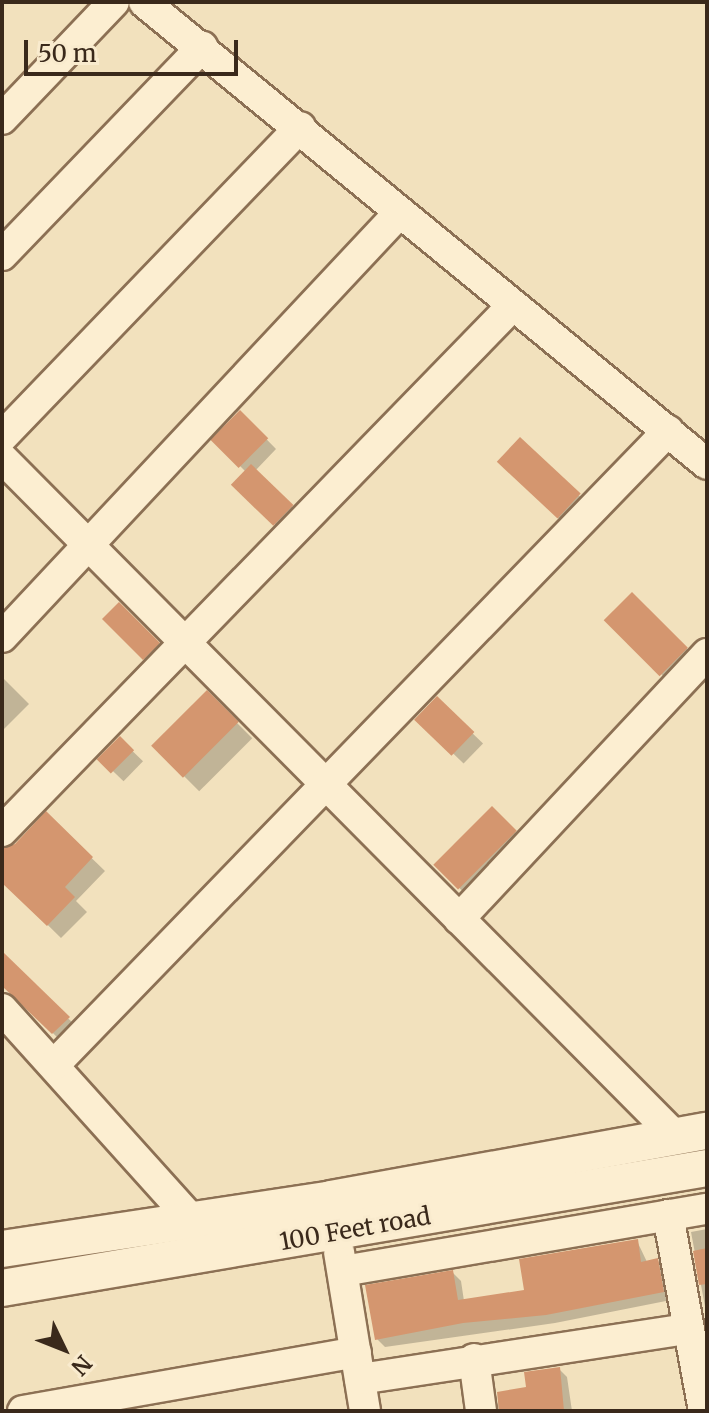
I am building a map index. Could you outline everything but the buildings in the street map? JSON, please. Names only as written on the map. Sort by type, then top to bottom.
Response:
[{"type":"street","points":[[2,119],[114,2]]},
{"type":"street","points":[[144,2],[707,464]]},
{"type":"street","points":[[2,255],[202,47]]},
{"type":"street","points":[[2,437],[300,127]]},
{"type":"street","points":[[2,637],[399,213]]},
{"type":"street","points":[[2,831],[189,644],[513,305]]},
{"type":"street","points":[[54,1065],[668,431]]},
{"type":"street","points":[[2,458],[90,542],[459,919],[691,1133]]},
{"type":"street","points":[[459,919],[707,654]]},
{"type":"street","points":[[2,1009],[191,1219]]},
{"type":"street","name":"100 Feet road","points":[[2,1288],[334,1216],[691,1133]]},
{"type":"street","name":"100 Feet road","points":[[2,1249],[191,1219],[334,1216],[707,1168]]},
{"type":"street","points":[[343,1271],[707,1209]]},
{"type":"street","points":[[668,1215],[704,1411]]},
{"type":"street","points":[[334,1216],[365,1411]]},
{"type":"street","points":[[23,1411],[358,1366],[474,1359],[688,1329]]},
{"type":"street","points":[[474,1359],[481,1411]]}]
